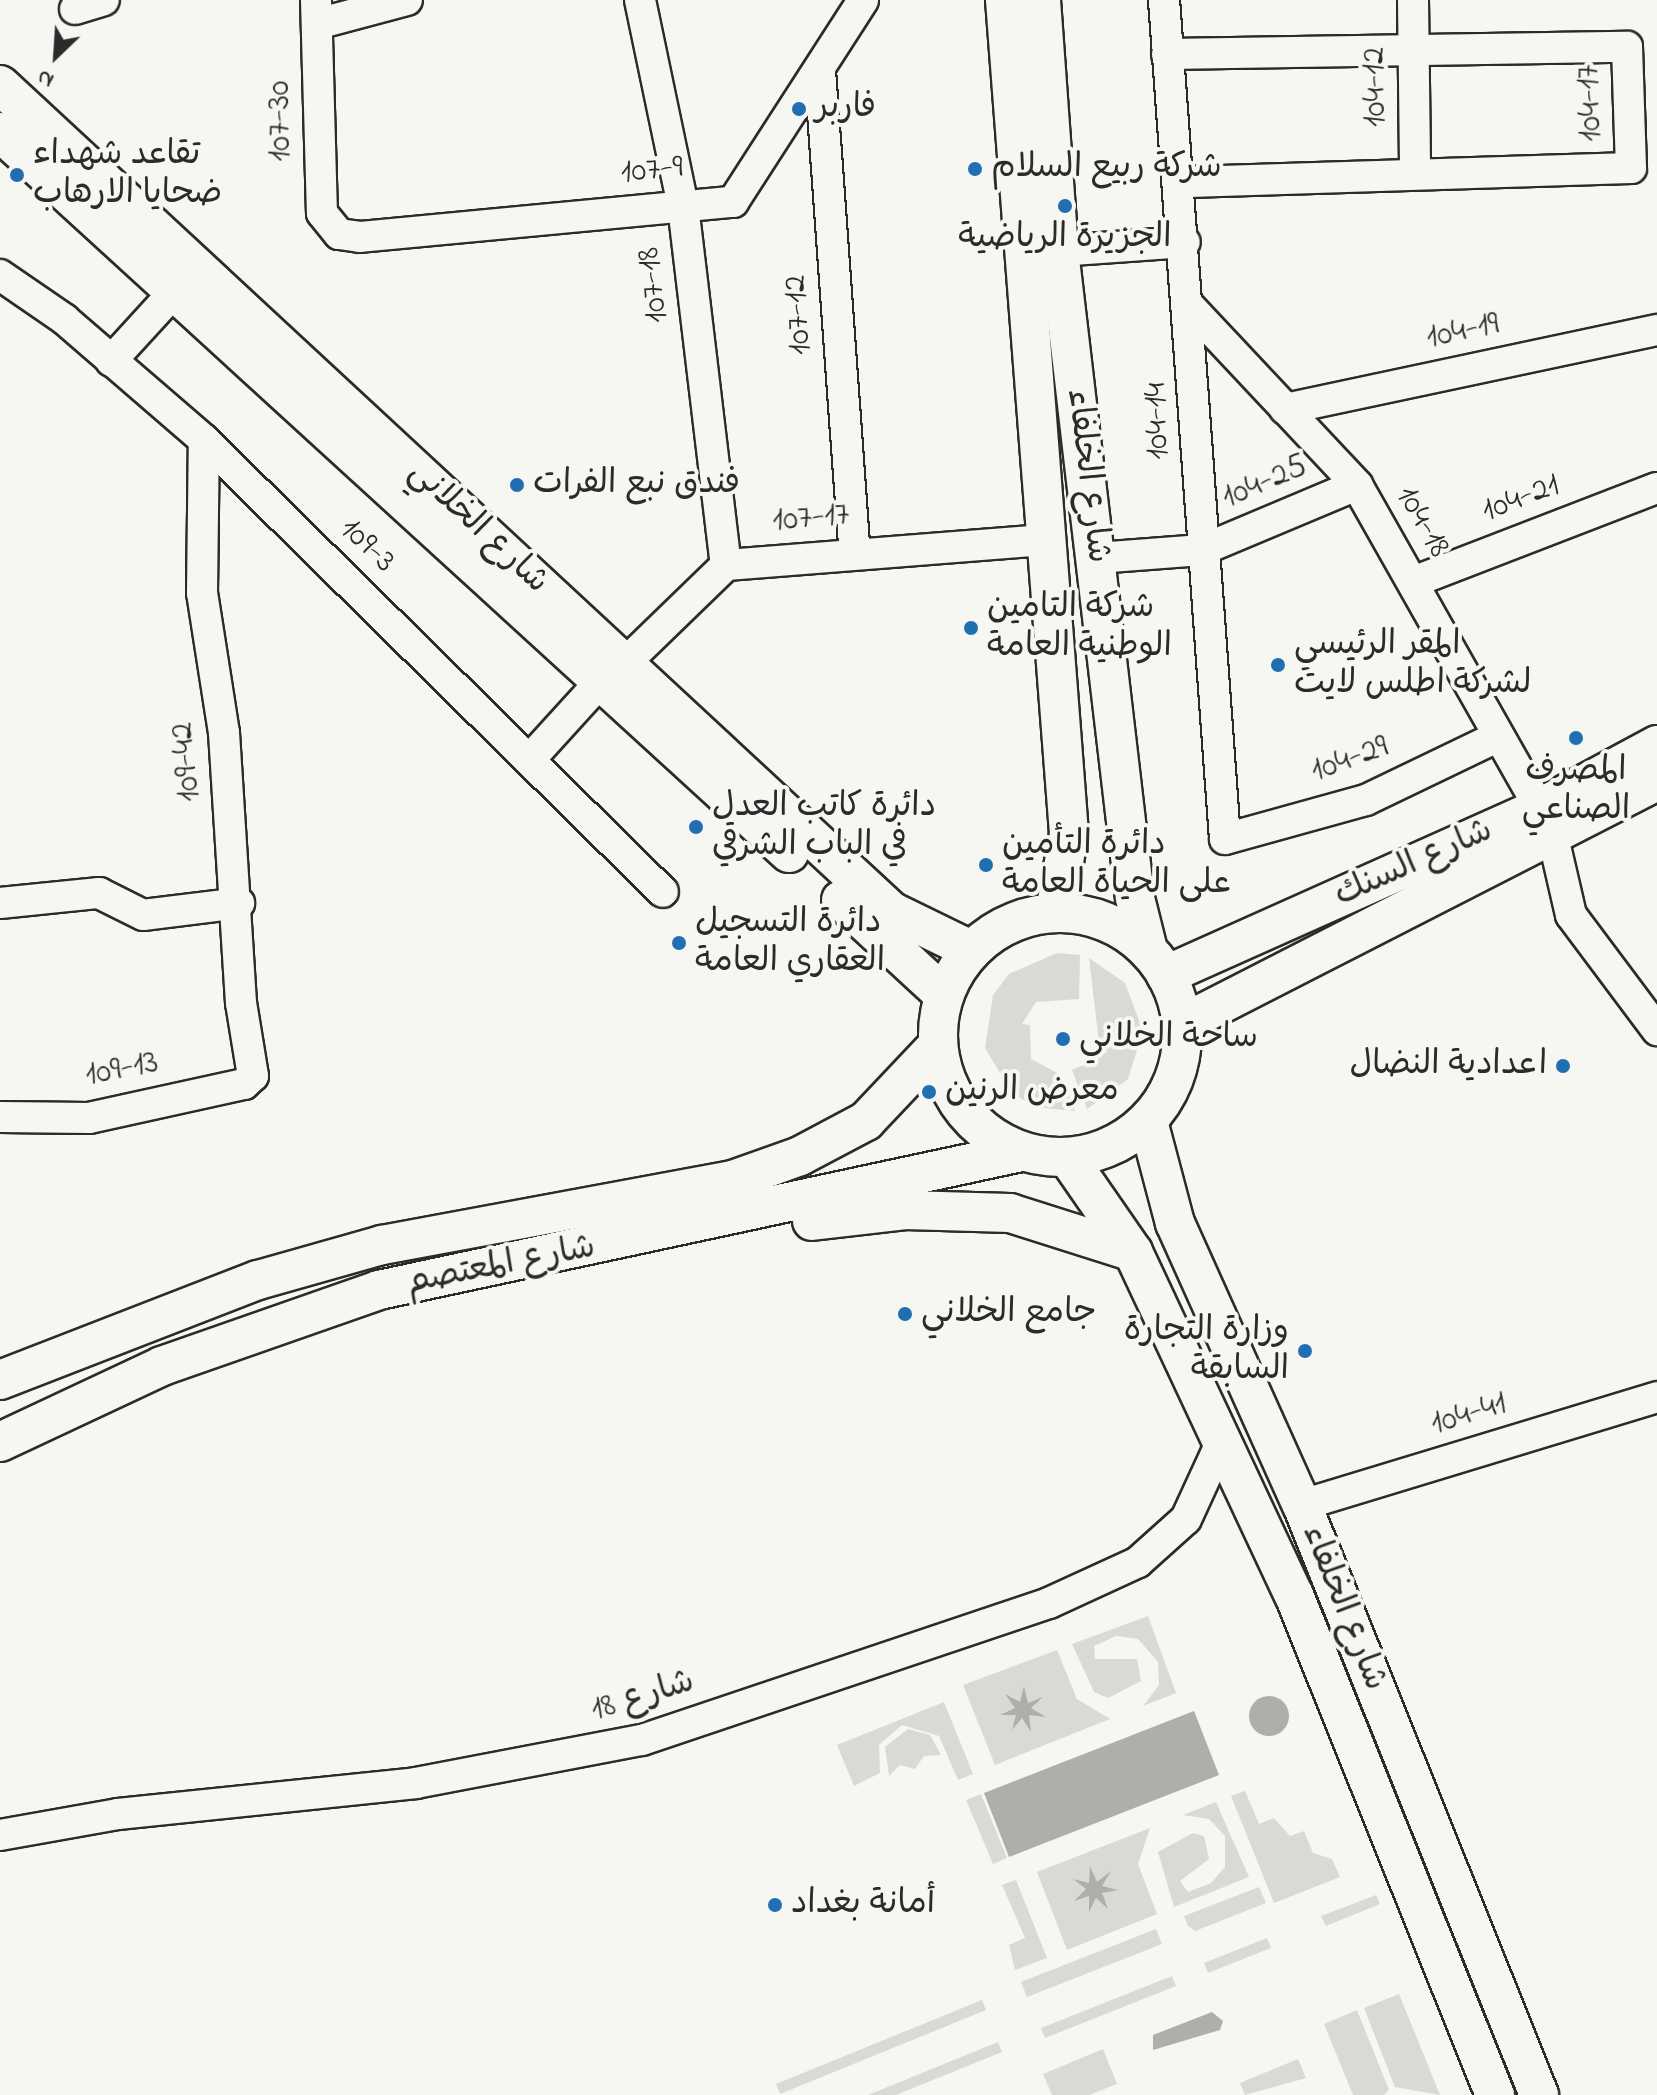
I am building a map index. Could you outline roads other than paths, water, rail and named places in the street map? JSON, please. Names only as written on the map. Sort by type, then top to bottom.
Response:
[{"type":"main road","name":"شارع الخلفاء","points":[[1005,0],[1069,834],[1055,912]]},
{"type":"main road","name":"شارع الخلفاء","points":[[1041,0],[1059,251],[1135,898],[1157,962]]},
{"type":"main road","name":"شارع الخلاني","points":[[0,85],[943,994]]},
{"type":"main road","name":"شارع الخلاني","points":[[0,132],[174,292],[891,911],[971,950]]},
{"type":"main road","name":"شارع السنك","points":[[1182,1024],[1546,823],[1657,745]]},
{"type":"main road","name":"شارع السنك","points":[[1157,962],[1657,781]]},
{"type":"main road","points":[[1055,912],[1100,920],[1157,962],[1182,1024],[1181,1059],[1148,1121],[1111,1147],[1068,1158],[1021,1152],[979,1128],[950,1091],[937,1046],[943,994],[971,950],[1009,923],[1055,912]]},
{"type":"main road","name":"شارع المعتصم","points":[[1,1380],[258,1280],[368,1248],[733,1180],[800,1156],[866,1121],[937,1046]]},
{"type":"main road","name":"شارع الخلفاء","points":[[1148,1121],[1175,1223],[1302,1505],[1539,2095]]},
{"type":"main road","name":"شارع المعتصم","points":[[0,1442],[162,1366],[379,1290],[579,1250],[1021,1152]]},
{"type":"main road","name":"شارع الخلفاء","points":[[1068,1158],[1133,1252],[1294,1595],[1495,2095]]},
{"type":"main road","points":[[579,1250],[956,1208],[1040,1219],[1133,1252]]},
{"type":"street","points":[[75,9],[104,0]]},
{"type":"street","points":[[317,12],[407,0]]},
{"type":"street","name":"107-18","points":[[640,0],[683,206],[726,565]]},
{"type":"street","name":"107-9","points":[[339,234],[683,206],[743,196],[863,0]]},
{"type":"street","name":"104-14","points":[[1164,0],[1191,308],[1202,550],[1225,839]]},
{"type":"street","name":"104-12","points":[[1413,0],[1415,173]]},
{"type":"street","name":"107-30","points":[[317,12],[322,213],[339,234]]},
{"type":"street","name":"104-17","points":[[1167,54],[1627,47],[1631,168],[1180,182]]},
{"type":"street","name":"107-12","points":[[820,70],[855,554]]},
{"type":"street","points":[[1059,251],[1185,242]]},
{"type":"street","name":"109-3","points":[[0,275],[111,361],[204,440],[531,758],[663,892]]},
{"type":"street","points":[[111,361],[174,292]]},
{"type":"street","name":"104-18","points":[[1191,308],[1357,485],[1413,582],[1495,738],[1546,823],[1571,915],[1657,1030]]},
{"type":"street","name":"104-19","points":[[1285,409],[1657,330]]},
{"type":"street","name":"109-42","points":[[204,440],[202,593],[239,903],[241,1003],[253,1076]]},
{"type":"street","name":"104-25","points":[[1097,558],[1202,550],[1357,485]]},
{"type":"street","name":"104-21","points":[[1413,582],[1657,488]]},
{"type":"street","name":"107-17","points":[[726,565],[1045,540]]},
{"type":"street","points":[[531,758],[613,673],[726,565]]},
{"type":"street","name":"104-29","points":[[1225,839],[1366,800],[1495,738]]},
{"type":"street","points":[[0,903],[99,893],[143,915],[239,903]]},
{"type":"street","name":"109-13","points":[[0,1117],[89,1118],[244,1084],[253,1076]]},
{"type":"street","name":"104-41","points":[[1302,1505],[1657,1397]]},
{"type":"street","name":"شارع 18","points":[[0,1835],[118,1814],[416,1783],[642,1740],[1049,1603],[1138,1562],[1186,1519],[1221,1443]]},
{"type":"place","name":"فاربر","points":[[799,109]]},
{"type":"place","name":"شركة ربيع السلام","points":[[975,169]]},
{"type":"place","name":"تقاعد شهداء ضحايا الارهاب","points":[[17,175]]},
{"type":"place","name":"الجزيرة الرياضية","points":[[1065,206]]},
{"type":"place","name":"فندق نبع الفرات","points":[[517,485]]},
{"type":"place","name":"شركة التامين الوطنية العامة","points":[[971,628]]},
{"type":"place","name":"المقر الرئيسي لشركة اطلس لايت","points":[[1278,665]]},
{"type":"place","name":"المصرف الصناعي","points":[[1576,738]]},
{"type":"place","name":"دائرة كاتب العدل في الباب الشرقي","points":[[696,827]]},
{"type":"place","name":"دائرة التأمين على الحياة العامة","points":[[986,865]]},
{"type":"place","name":"دائرة التسجيل العقاري العامة","points":[[679,943]]},
{"type":"place","name":"ساحة الخلاني","points":[[1063,1039]]},
{"type":"place","name":"اعدادية النضال","points":[[1563,1066]]},
{"type":"place","name":"معرض الرنين","points":[[929,1092]]},
{"type":"place","name":"جامع الخلاني","points":[[905,1314]]},
{"type":"place","name":"وزارة التجارة السابقة","points":[[1305,1351]]},
{"type":"place","name":"أمانة بغداد","points":[[775,1905]]}]
